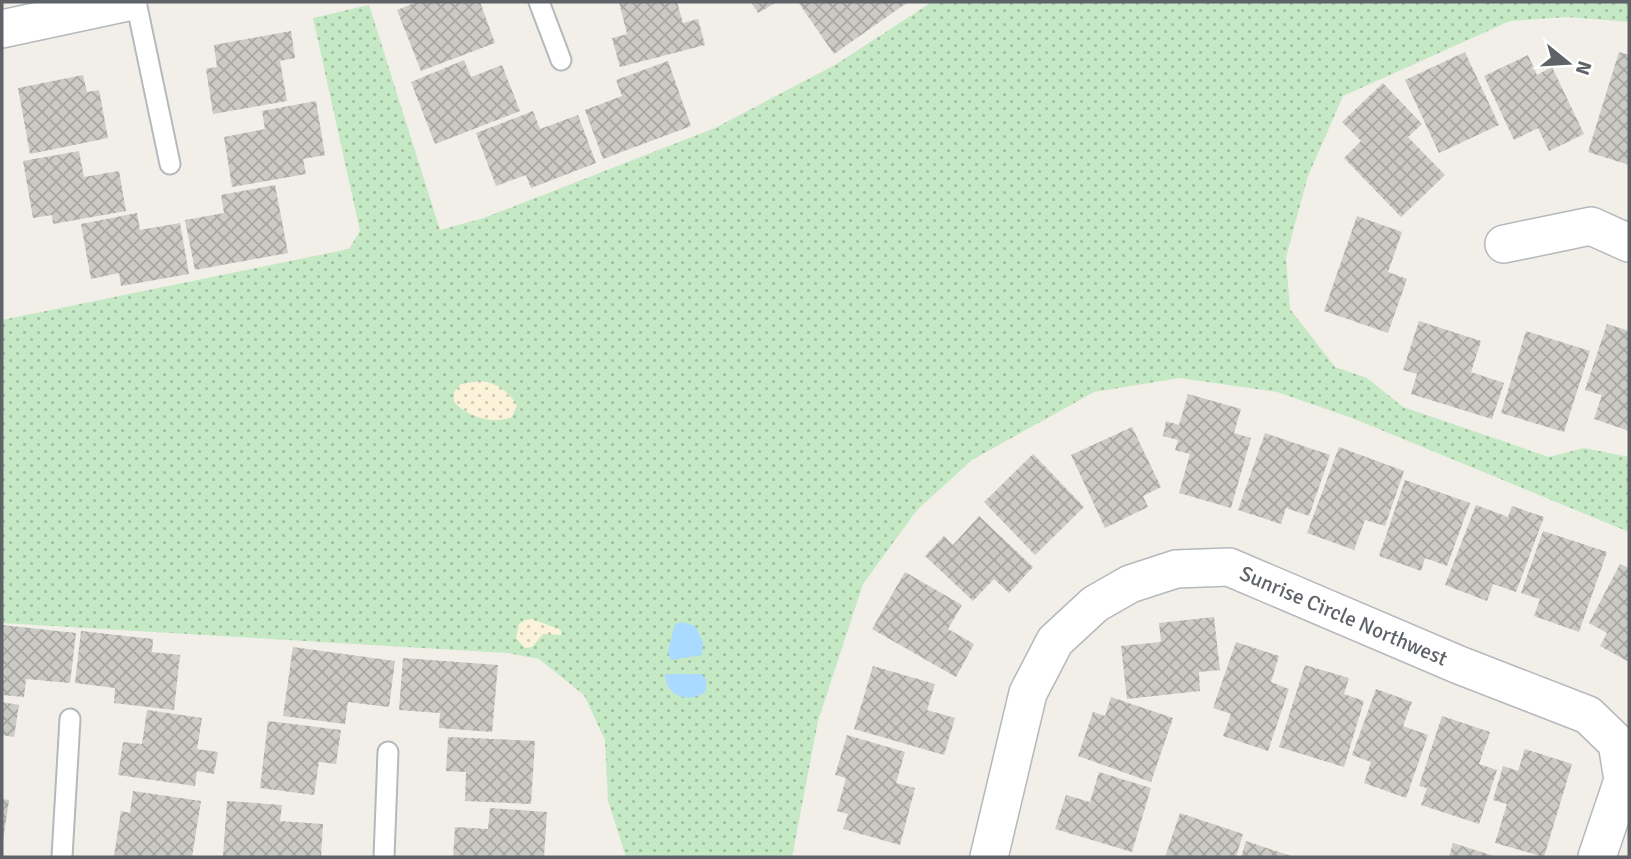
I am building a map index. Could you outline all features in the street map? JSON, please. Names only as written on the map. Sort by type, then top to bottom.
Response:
[{"type":"street","points":[[2,29],[128,2]]},
{"type":"street","points":[[1504,244],[1591,226],[1629,243]]},
{"type":"street","name":"Sunrise Circle Northwest","points":[[989,857],[1028,693],[1055,641],[1095,604],[1130,584],[1177,569],[1229,567],[1459,665],[1588,715],[1617,743],[1623,780],[1597,857]]},
{"type":"lane","points":[[136,2],[170,163]]},
{"type":"lane","points":[[539,2],[561,60]]},
{"type":"lane","points":[[62,857],[70,719]]},
{"type":"lane","points":[[384,857],[388,752]]},
{"type":"green space","points":[[932,2],[1629,2],[1629,22],[1568,17],[1510,21],[1343,96],[1308,176],[1286,257],[1290,309],[1335,367],[1367,378],[1403,407],[1549,457],[1584,448],[1629,457],[1629,532],[1352,418],[1277,392],[1180,378],[1094,392],[972,460],[917,510],[863,584],[818,721],[792,857],[626,857],[608,801],[605,740],[584,695],[539,659],[508,653],[2,623],[2,320],[349,249],[360,231],[313,18],[369,5],[440,230],[484,218],[715,128],[835,65]]},
{"type":"sand","points":[[481,381],[502,388],[510,396],[517,405],[512,417],[497,420],[481,418],[466,412],[454,402],[454,392],[461,384]]},
{"type":"sand","points":[[532,619],[561,630],[561,635],[543,634],[532,647],[525,648],[516,638],[519,624]]},
{"type":"water","points":[[683,622],[695,626],[703,642],[702,655],[671,660],[668,652],[675,624]]},
{"type":"water","points":[[665,674],[701,674],[706,679],[706,691],[693,697],[680,696],[669,688]]},
{"type":"building","points":[[417,2],[480,2],[495,43],[421,71],[397,10]]},
{"type":"building","points":[[619,2],[677,2],[683,23],[698,19],[705,45],[620,67],[612,38],[627,34]]},
{"type":"building","points":[[751,2],[777,2],[758,13]]},
{"type":"building","points":[[798,2],[908,2],[834,54]]},
{"type":"building","points":[[291,31],[295,58],[280,61],[287,101],[213,114],[206,69],[217,67],[214,45]]},
{"type":"building","points":[[1465,52],[1499,125],[1439,153],[1405,80]]},
{"type":"building","points":[[1619,52],[1629,55],[1629,165],[1588,152]]},
{"type":"building","points":[[1528,55],[1537,75],[1552,67],[1584,134],[1549,151],[1538,128],[1514,140],[1484,76]]},
{"type":"building","points":[[464,60],[471,77],[502,65],[520,111],[435,144],[411,82]]},
{"type":"building","points":[[668,61],[691,126],[603,159],[585,110],[622,96],[616,80]]},
{"type":"building","points":[[83,75],[87,92],[99,90],[108,138],[30,154],[18,88]]},
{"type":"building","points":[[1383,83],[1422,124],[1408,137],[1445,175],[1401,217],[1344,158],[1361,141],[1342,122]]},
{"type":"building","points":[[316,101],[325,155],[303,159],[306,174],[232,187],[224,137],[265,129],[262,111]]},
{"type":"building","points":[[533,111],[540,129],[578,115],[596,163],[531,188],[526,175],[496,186],[476,133]]},
{"type":"building","points":[[79,151],[84,177],[119,171],[126,211],[53,224],[52,215],[33,218],[23,161]]},
{"type":"building","points":[[275,185],[288,253],[195,270],[185,220],[224,213],[221,195]]},
{"type":"building","points":[[137,213],[140,230],[180,223],[189,274],[121,286],[119,273],[91,279],[81,224]]},
{"type":"building","points":[[1357,216],[1402,232],[1388,272],[1407,279],[1388,333],[1324,311]]},
{"type":"building","points":[[1419,321],[1481,341],[1471,372],[1504,383],[1492,419],[1411,394],[1417,374],[1403,370]]},
{"type":"building","points":[[1607,324],[1629,331],[1629,431],[1594,419],[1602,395],[1585,390]]},
{"type":"building","points":[[1526,331],[1590,351],[1564,432],[1501,413]]},
{"type":"building","points":[[1188,394],[1241,409],[1234,433],[1251,438],[1231,508],[1179,493],[1190,454],[1175,450],[1178,440],[1163,436],[1166,421],[1179,425]]},
{"type":"building","points":[[1132,427],[1161,487],[1143,496],[1148,507],[1105,528],[1071,455]]},
{"type":"building","points":[[1265,433],[1330,455],[1309,516],[1286,508],[1281,524],[1238,510]]},
{"type":"building","points":[[1339,447],[1404,471],[1385,526],[1365,520],[1354,550],[1307,533]]},
{"type":"building","points":[[1033,454],[1084,507],[1035,555],[984,502]]},
{"type":"building","points":[[1405,480],[1470,503],[1447,566],[1425,558],[1421,571],[1379,556]]},
{"type":"building","points":[[1476,505],[1508,517],[1512,506],[1544,517],[1516,592],[1493,584],[1487,601],[1445,585]]},
{"type":"building","points":[[979,516],[1033,567],[1009,593],[994,579],[973,601],[925,556],[944,536],[953,545]]},
{"type":"building","points":[[1543,531],[1607,552],[1579,632],[1534,616],[1540,599],[1521,593]]},
{"type":"building","points":[[1620,564],[1629,568],[1629,662],[1600,646],[1607,633],[1589,623]]},
{"type":"building","points":[[905,572],[962,605],[948,629],[974,644],[956,677],[872,629]]},
{"type":"building","points":[[1214,617],[1220,670],[1199,672],[1200,691],[1127,699],[1121,646],[1161,642],[1159,623]]},
{"type":"building","points":[[2,625],[76,633],[70,683],[26,679],[24,697],[2,695]]},
{"type":"building","points":[[81,631],[153,639],[152,652],[180,655],[174,710],[114,703],[115,688],[75,683]]},
{"type":"building","points":[[1236,642],[1279,656],[1271,682],[1289,689],[1268,751],[1223,736],[1231,714],[1213,708]]},
{"type":"building","points":[[293,647],[395,661],[389,707],[348,702],[345,724],[283,716]]},
{"type":"building","points":[[403,658],[498,665],[492,732],[439,728],[440,713],[399,710]]},
{"type":"building","points":[[1305,665],[1349,678],[1344,694],[1364,701],[1344,767],[1279,747]]},
{"type":"building","points":[[873,666],[935,684],[927,710],[955,718],[944,755],[854,729]]},
{"type":"building","points":[[1376,689],[1412,702],[1403,726],[1428,735],[1406,798],[1364,783],[1371,762],[1352,755]]},
{"type":"building","points":[[1111,697],[1173,718],[1151,782],[1078,756],[1093,712],[1105,716]]},
{"type":"building","points":[[2,702],[19,705],[14,737],[2,735]]},
{"type":"building","points":[[147,710],[202,718],[197,749],[218,752],[214,774],[197,771],[195,786],[118,775],[123,742],[142,744]]},
{"type":"building","points":[[1442,716],[1490,732],[1479,764],[1497,770],[1479,824],[1421,805],[1427,788],[1419,786]]},
{"type":"building","points":[[268,721],[341,730],[336,764],[319,762],[314,795],[260,788]]},
{"type":"building","points":[[847,735],[905,752],[896,783],[915,788],[900,845],[843,829],[848,814],[837,811],[846,778],[835,775]]},
{"type":"building","points":[[448,737],[535,741],[531,804],[465,801],[466,772],[446,771]]},
{"type":"building","points":[[1525,749],[1572,764],[1544,857],[1495,843],[1507,804],[1493,800],[1503,766],[1518,771]]},
{"type":"building","points":[[1099,772],[1151,788],[1132,852],[1055,829],[1066,795],[1090,802]]},
{"type":"building","points":[[133,791],[201,801],[192,857],[114,856],[121,811],[130,813]]},
{"type":"building","points":[[2,799],[9,800],[3,841],[2,841]]},
{"type":"building","points":[[227,801],[282,805],[280,821],[323,824],[321,857],[223,856]]},
{"type":"building","points":[[490,808],[547,812],[544,857],[453,857],[455,827],[488,829]]},
{"type":"building","points":[[1180,813],[1243,834],[1236,857],[1165,857]]},
{"type":"building","points":[[1246,841],[1294,857],[1241,857]]},
{"type":"building","points":[[1453,843],[1497,857],[1449,857]]}]
